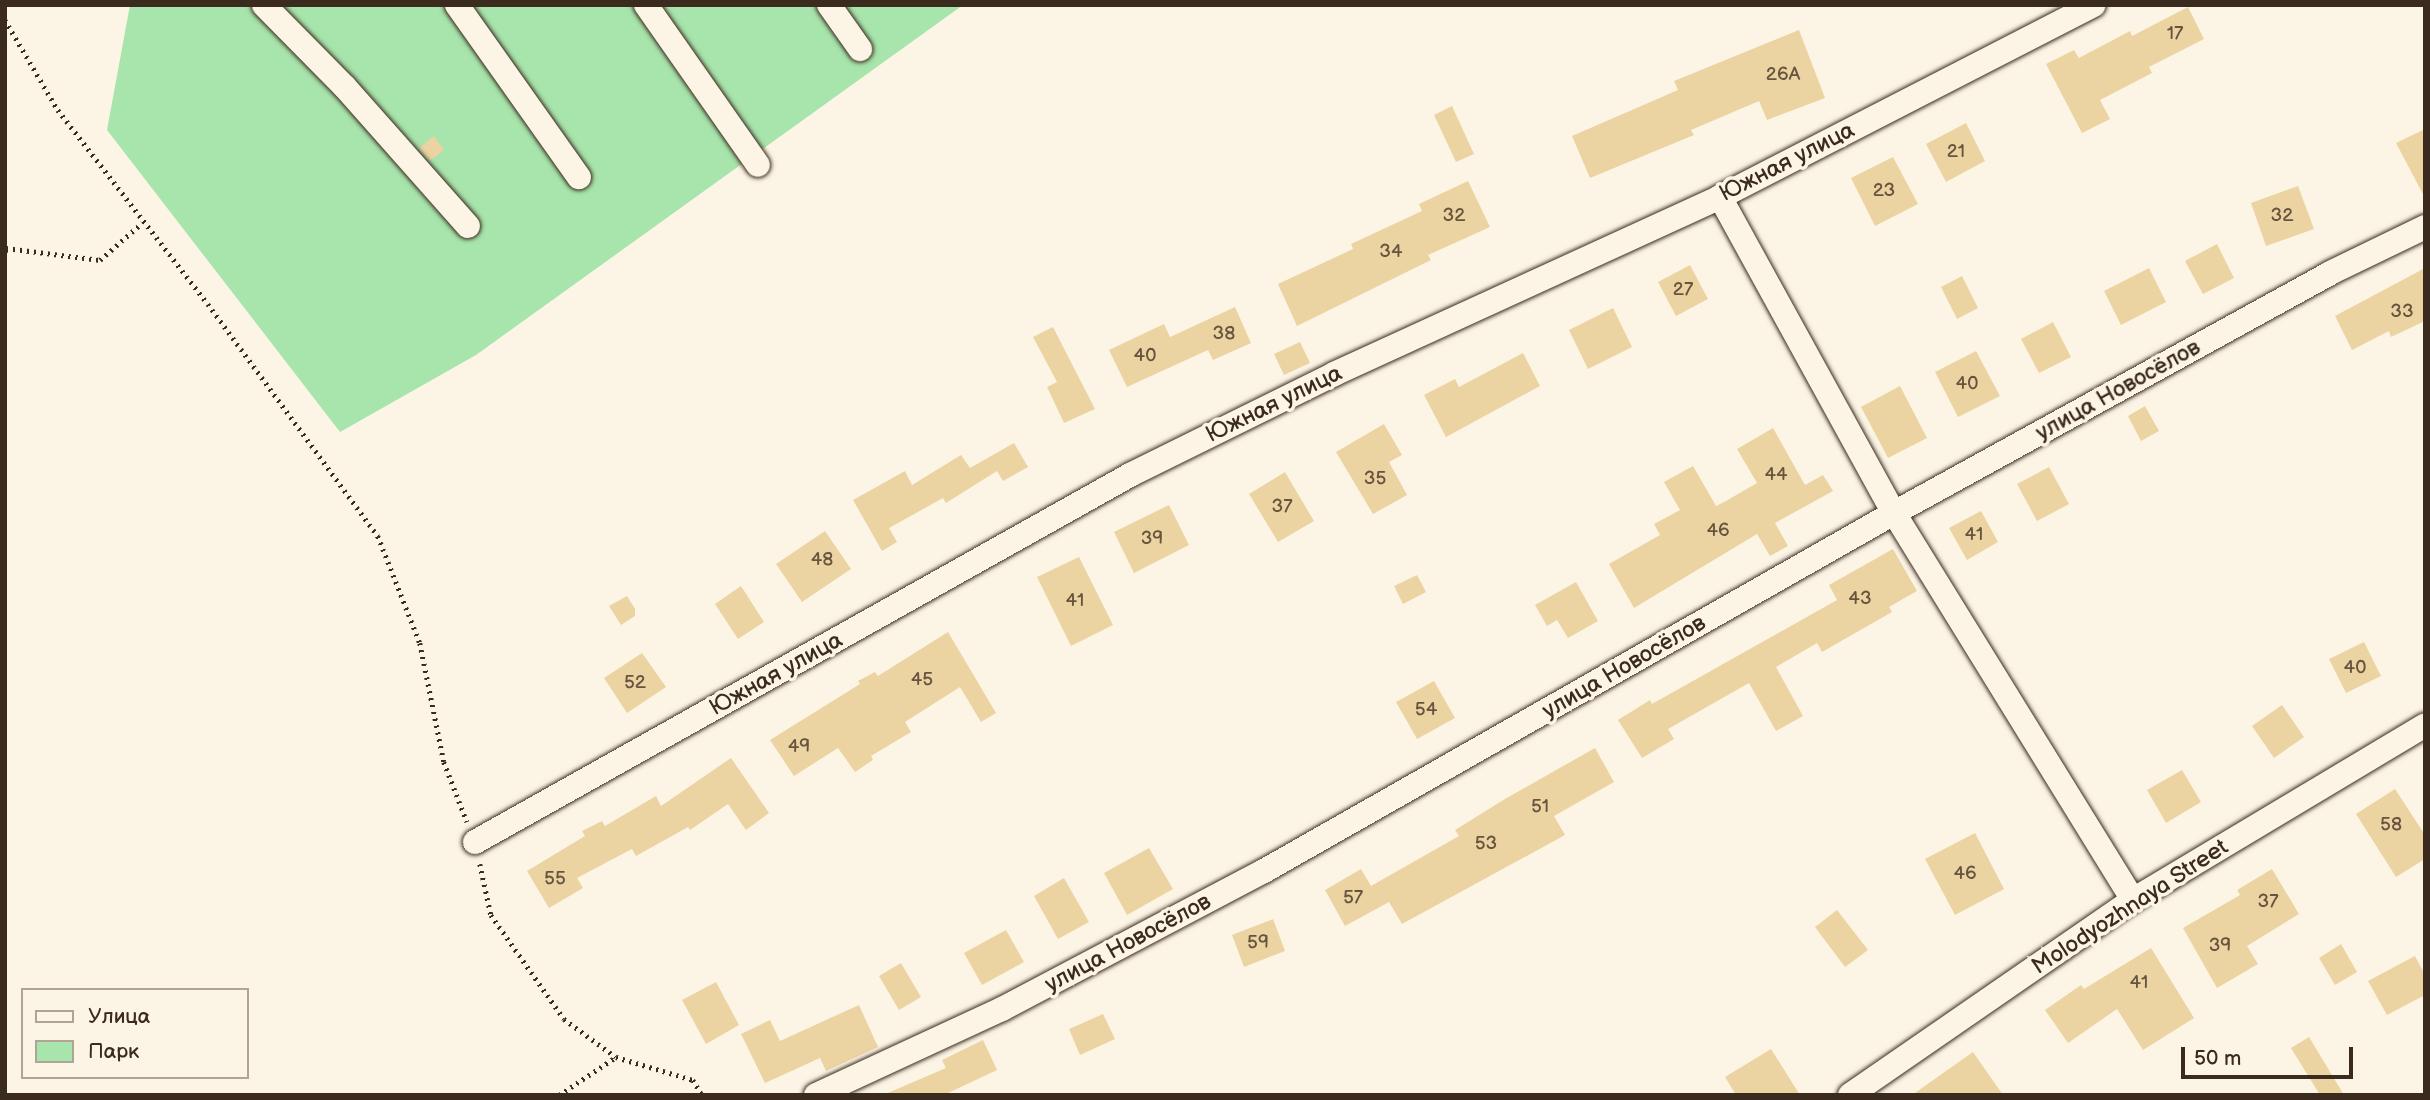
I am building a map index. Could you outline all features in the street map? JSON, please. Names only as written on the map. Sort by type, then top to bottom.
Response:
[{"type":"street","points":[[264,5],[344,86],[468,226]]},
{"type":"street","points":[[457,5],[579,177]]},
{"type":"street","points":[[646,5],[758,165]]},
{"type":"street","points":[[829,5],[860,49]]},
{"type":"street","name":"Южная улица","points":[[475,842],[1130,475],[1335,374],[1720,197],[2094,5]]},
{"type":"street","points":[[1720,197],[1894,513],[2133,900]]},
{"type":"street","name":"улица Новосёлов","points":[[816,1095],[1002,1009],[1264,871],[1894,513],[2330,273],[2425,226]]},
{"type":"street","name":"Molodyozhnaya Street","points":[[1850,1095],[2133,900],[2422,733]]},
{"type":"path","points":[[5,20],[58,110],[142,223],[208,304],[378,536],[420,643],[444,762],[475,842],[491,915],[564,1020],[616,1057],[693,1080],[702,1095]]},
{"type":"path","points":[[5,252],[6,248],[100,260],[142,223]]},
{"type":"path","points":[[559,1095],[616,1057]]},
{"type":"green space","points":[[130,5],[963,5],[476,355],[340,432],[107,130]]},
{"type":"building","points":[[2188,7],[2204,39],[2149,67],[2152,73],[2100,100],[2110,119],[2082,133],[2046,64],[2074,50],[2079,58],[2130,31],[2132,36]]},
{"type":"building","points":[[1799,30],[1825,98],[1767,120],[1759,101],[1691,130],[1694,135],[1590,178],[1572,136],[1678,90],[1674,81]]},
{"type":"building","points":[[1452,106],[1474,154],[1456,162],[1434,115]]},
{"type":"building","points":[[1966,123],[1985,161],[1946,182],[1926,144]]},
{"type":"building","points":[[2425,129],[2425,198],[2396,143]]},
{"type":"building","points":[[434,136],[444,150],[430,161],[419,148]]},
{"type":"building","points":[[1893,157],[1918,204],[1875,226],[1851,178]]},
{"type":"building","points":[[1468,181],[1490,227],[1428,255],[1431,260],[1297,326],[1278,284],[1353,249],[1351,244],[1422,211],[1419,204]]},
{"type":"building","points":[[2298,186],[2314,229],[2266,246],[2251,203]]},
{"type":"building","points":[[2217,244],[2234,278],[2203,294],[2185,261]]},
{"type":"building","points":[[1690,265],[1708,299],[1676,316],[1658,282]]},
{"type":"building","points":[[2149,268],[2166,302],[2121,325],[2104,291]]},
{"type":"building","points":[[2425,268],[2425,321],[2391,337],[2389,331],[2352,350],[2335,316]]},
{"type":"building","points":[[1962,276],[1978,308],[1957,319],[1941,287]]},
{"type":"building","points":[[1235,307],[1251,343],[1213,360],[1208,350],[1127,387],[1109,350],[1164,324],[1170,337]]},
{"type":"building","points":[[1613,308],[1632,347],[1588,369],[1569,330]]},
{"type":"building","points":[[2053,322],[2071,357],[2039,373],[2021,339]]},
{"type":"building","points":[[1053,327],[1095,409],[1064,423],[1047,387],[1057,382],[1033,337]]},
{"type":"building","points":[[1300,342],[1310,363],[1284,375],[1274,354]]},
{"type":"building","points":[[1976,351],[2000,396],[1958,417],[1935,372]]},
{"type":"building","points":[[1523,353],[1540,386],[1446,437],[1424,395],[1455,379],[1459,387]]},
{"type":"building","points":[[1900,386],[1927,438],[1888,458],[1861,407]]},
{"type":"building","points":[[2145,406],[2159,431],[2141,441],[2128,416]]},
{"type":"building","points":[[1384,424],[1402,455],[1389,462],[1407,495],[1373,514],[1336,452]]},
{"type":"building","points":[[1773,428],[1805,485],[1823,475],[1833,491],[1775,523],[1788,546],[1770,556],[1757,534],[1634,608],[1609,564],[1660,535],[1654,524],[1680,510],[1664,482],[1693,466],[1716,506],[1757,483],[1737,449]]},
{"type":"building","points":[[1014,443],[1028,467],[1003,481],[997,471],[946,503],[943,498],[889,528],[897,542],[882,551],[853,500],[905,471],[912,485],[961,455],[970,468]]},
{"type":"building","points":[[2049,467],[2069,504],[2037,521],[2017,484]]},
{"type":"building","points":[[1285,472],[1314,521],[1278,542],[1249,494]]},
{"type":"building","points":[[1169,505],[1189,545],[1134,573],[1114,532]]},
{"type":"building","points":[[1981,511],[1998,542],[1967,560],[1949,528]]},
{"type":"building","points":[[825,531],[851,569],[802,602],[776,564]]},
{"type":"building","points":[[1893,549],[1917,591],[1889,607],[1892,612],[1822,652],[1817,643],[1776,667],[1803,716],[1776,731],[1749,683],[1668,729],[1674,739],[1642,758],[1618,720],[1650,700],[1652,704],[1837,600],[1829,585]]},
{"type":"building","points":[[1079,557],[1113,625],[1071,646],[1037,577]]},
{"type":"building","points":[[1417,575],[1426,592],[1403,604],[1394,586]]},
{"type":"building","points":[[1576,582],[1598,621],[1568,638],[1557,620],[1547,626],[1535,605]]},
{"type":"building","points":[[741,586],[764,622],[738,639],[715,604]]},
{"type":"building","points":[[627,596],[635,609],[635,616],[621,625],[609,606]]},
{"type":"building","points":[[948,632],[996,713],[981,722],[960,687],[905,722],[911,732],[871,756],[873,760],[855,772],[838,748],[794,776],[770,740],[860,684],[858,681],[875,672],[878,676]]},
{"type":"building","points":[[2364,642],[2381,676],[2346,693],[2329,659]]},
{"type":"building","points":[[642,653],[666,687],[627,713],[604,678]]},
{"type":"building","points":[[1434,681],[1455,718],[1417,739],[1396,702]]},
{"type":"building","points":[[2282,705],[2304,737],[2274,758],[2252,726]]},
{"type":"building","points":[[1595,748],[1614,782],[1554,816],[1565,835],[1402,924],[1389,902],[1345,926],[1325,890],[1361,869],[1371,886],[1459,836],[1455,830],[1505,799]]},
{"type":"building","points":[[731,758],[769,813],[746,830],[728,804],[690,830],[688,827],[636,856],[632,849],[577,878],[583,888],[549,908],[527,871],[585,836],[582,831],[602,821],[605,826],[656,796],[661,806]]},
{"type":"building","points":[[2182,770],[2201,802],[2166,823],[2147,790]]},
{"type":"building","points":[[2395,789],[2425,835],[2425,859],[2396,877],[2356,814]]},
{"type":"building","points":[[1975,833],[2004,889],[1955,915],[1925,859]]},
{"type":"building","points":[[1149,848],[1173,889],[1127,915],[1104,873]]},
{"type":"building","points":[[2272,869],[2299,914],[2247,946],[2258,964],[2217,988],[2183,928],[2240,895],[2237,890]]},
{"type":"building","points":[[1064,878],[1089,922],[1058,939],[1034,896]]},
{"type":"building","points":[[1837,910],[1868,950],[1845,967],[1815,927]]},
{"type":"building","points":[[1273,919],[1285,951],[1244,967],[1232,935]]},
{"type":"building","points":[[1006,930],[1024,962],[982,985],[964,953]]},
{"type":"building","points":[[2341,944],[2357,972],[2335,985],[2319,958]]},
{"type":"building","points":[[2151,948],[2194,1018],[2143,1050],[2117,1009],[2068,1043],[2045,1010],[2081,985],[2084,989]]},
{"type":"building","points":[[2415,956],[2425,975],[2425,995],[2387,1015],[2368,981]]},
{"type":"building","points":[[901,963],[921,997],[899,1010],[879,976]]},
{"type":"building","points":[[716,982],[739,1025],[706,1044],[682,1000]]},
{"type":"building","points":[[859,1005],[878,1047],[826,1071],[820,1058],[765,1083],[741,1034],[770,1020],[780,1041]]},
{"type":"building","points":[[1103,1014],[1115,1039],[1080,1055],[1069,1029]]},
{"type":"building","points":[[2309,1037],[2344,1095],[2320,1095],[2291,1048]]},
{"type":"building","points":[[983,1040],[997,1070],[944,1095],[883,1095],[946,1068],[942,1060]]},
{"type":"building","points":[[1771,1049],[1800,1095],[1736,1095],[1725,1077]]},
{"type":"building","points":[[1973,1052],[2003,1095],[1912,1095]]}]
